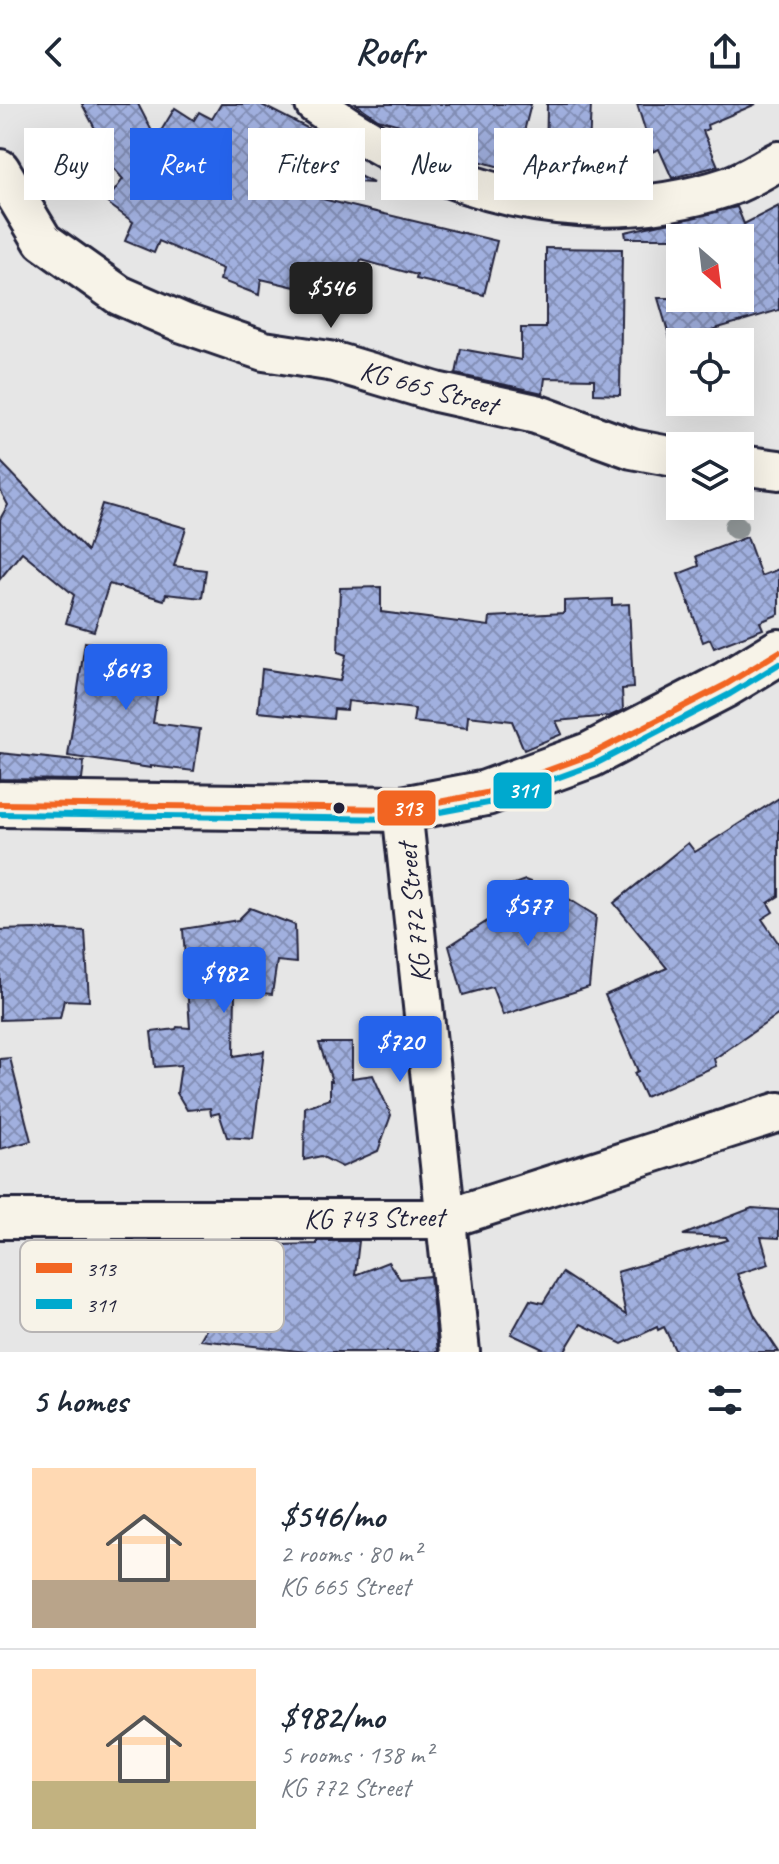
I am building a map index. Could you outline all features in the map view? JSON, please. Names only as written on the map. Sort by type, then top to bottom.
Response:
[{"type":"main road","points":[[0,804],[402,809],[486,793],[590,755],[725,685],[779,652]]},
{"type":"street","points":[[315,104],[349,129],[445,176],[508,197],[558,206],[641,207],[731,185],[779,161]]},
{"type":"street","name":"KG 665 Street","points":[[0,169],[43,241],[119,295],[183,323],[264,351],[335,362],[436,392],[536,414],[632,449],[666,455]]},
{"type":"street","points":[[754,467],[779,470]]},
{"type":"street","name":"KG 772 Street","points":[[402,809],[460,1352]]},
{"type":"street","name":"KG 743 Street","points":[[0,1219],[446,1219],[779,1112]]},
{"type":"building","points":[[82,104],[138,104],[150,128],[130,128],[130,200],[232,200],[232,128],[163,128],[175,108],[194,120],[199,112],[212,119],[221,104],[260,104],[307,128],[248,128],[248,200],[326,200],[497,241],[484,295],[416,279],[417,275],[361,260],[354,285],[326,276],[325,279],[318,277],[316,287],[297,282],[295,287],[261,279],[259,295],[220,280],[223,269],[159,241],[154,253],[125,241],[133,222],[106,202],[114,200],[114,191],[123,179],[114,169],[114,128],[95,128]]},
{"type":"building","points":[[356,104],[531,104],[525,128],[494,128],[494,165],[478,161],[478,128],[410,128],[378,119]]},
{"type":"building","points":[[547,104],[591,104],[590,128],[547,128]]},
{"type":"building","points":[[637,104],[756,104],[707,125],[708,129],[703,131],[718,166],[672,178],[659,149],[653,152],[653,128],[644,128]]},
{"type":"building","points":[[779,206],[779,310],[718,328],[667,328],[658,298],[666,298],[666,312],[754,312],[754,224],[744,224]]},
{"type":"building","points":[[737,207],[744,224],[666,224],[666,238],[626,238],[625,232]]},
{"type":"building","points":[[546,248],[622,249],[620,395],[594,394],[594,379],[545,378],[543,393],[456,374],[461,349],[521,360],[521,328],[546,328]]},
{"type":"building","points":[[0,461],[87,551],[102,504],[186,528],[174,566],[206,570],[202,598],[166,594],[164,600],[109,584],[94,631],[66,623],[74,595],[22,552],[0,579],[0,519],[8,505],[0,490]]},
{"type":"building","points":[[747,537],[761,576],[779,569],[779,614],[760,622],[763,629],[714,648],[710,639],[703,642],[678,574],[699,566],[696,556]]},
{"type":"building","points":[[381,587],[381,612],[489,626],[490,617],[564,613],[564,601],[612,599],[612,605],[629,604],[633,688],[622,689],[623,710],[610,716],[556,721],[562,734],[524,750],[512,721],[468,716],[467,728],[413,722],[415,709],[348,701],[347,710],[334,709],[333,719],[258,712],[262,669],[340,681],[346,655],[338,652],[340,588]]},
{"type":"building","points":[[85,642],[164,654],[153,723],[200,729],[194,771],[68,756]]},
{"type":"building","points":[[0,753],[84,762],[82,780],[0,779]]},
{"type":"building","points":[[779,798],[779,896],[768,903],[773,912],[762,919],[779,944],[779,1014],[714,1059],[716,1066],[645,1097],[634,1073],[638,1071],[605,995],[667,968],[614,903],[688,843],[695,852]]},
{"type":"building","points":[[525,880],[559,893],[596,916],[589,987],[503,1015],[492,987],[463,995],[449,946],[495,916],[492,892]]},
{"type":"building","points":[[250,908],[295,925],[296,963],[277,961],[272,994],[235,991],[234,1056],[264,1051],[253,1139],[227,1137],[219,1113],[211,1115],[210,1108],[187,1110],[177,1093],[181,1065],[155,1067],[151,1032],[190,1028],[183,929],[238,920]]},
{"type":"building","points":[[0,930],[85,931],[89,1001],[64,1000],[60,1018],[0,1020]]},
{"type":"building","points":[[319,1043],[352,1043],[352,1078],[373,1075],[391,1115],[378,1151],[342,1167],[321,1156],[304,1160],[305,1107],[330,1099],[332,1081]]},
{"type":"building","points":[[10,1058],[31,1141],[0,1149],[0,1059]]},
{"type":"building","points":[[752,1208],[779,1210],[779,1238],[761,1237],[769,1264],[737,1274],[755,1316],[779,1352],[676,1352],[664,1327],[658,1330],[657,1327],[622,1344],[581,1324],[564,1352],[549,1352],[511,1334],[530,1300],[543,1303],[562,1273],[626,1315],[617,1272],[728,1240],[726,1237],[683,1235]]},
{"type":"building","points":[[317,1241],[359,1241],[355,1275],[388,1262],[400,1279],[430,1276],[438,1352],[307,1352],[200,1340],[205,1332],[284,1332],[284,1245],[317,1244]]},
{"type":"transit line","name":"313","points":[[0,804],[402,809],[486,793],[590,755],[725,685],[779,652]]},
{"type":"transit line","name":"311","points":[[0,814],[402,819],[488,803],[595,764],[730,694],[779,664]]}]
